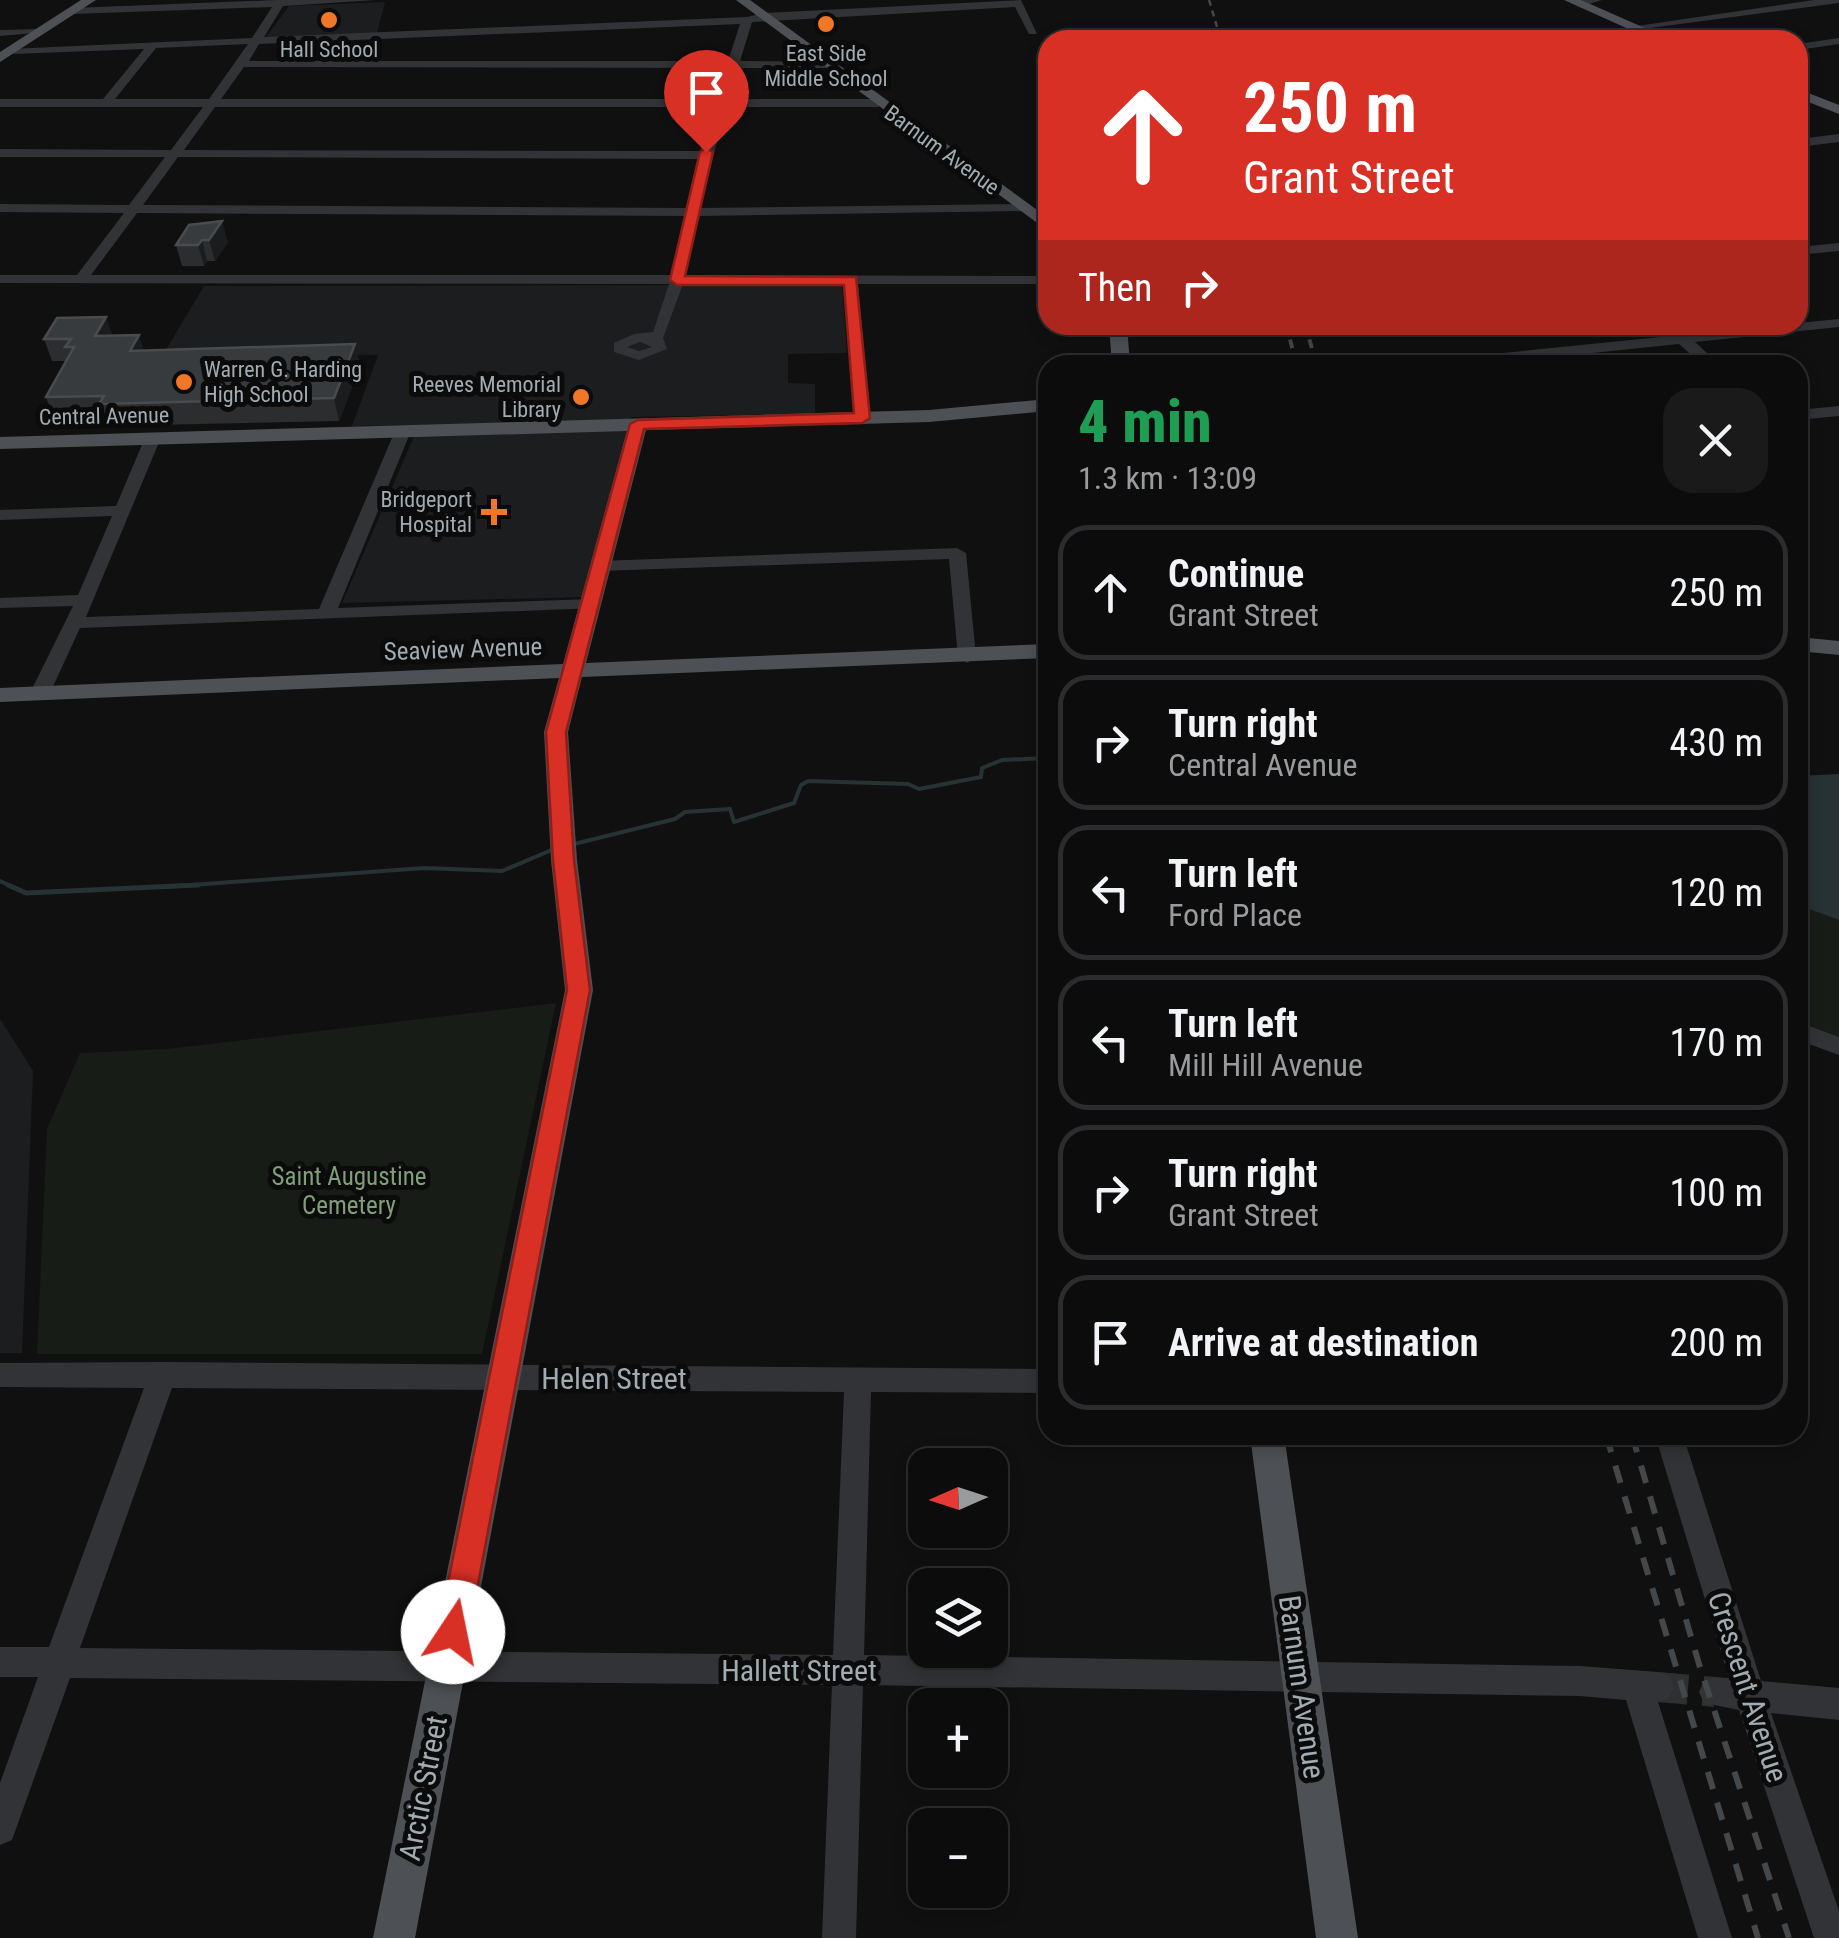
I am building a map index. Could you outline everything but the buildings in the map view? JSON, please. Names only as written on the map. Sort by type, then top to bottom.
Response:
[{"type":"main road","points":[[6,54],[90,0]]},
{"type":"main road","name":"Barnum Avenue","points":[[742,0],[1038,220]]},
{"type":"main road","points":[[1575,2],[1639,30]]},
{"type":"main road","points":[[1808,91],[1825,88]]},
{"type":"main road","points":[[1808,97],[1839,110]]},
{"type":"main road","name":"Central Avenue","points":[[0,443],[862,418],[1038,406]]},
{"type":"main road","name":"Arctic Street","points":[[394,1938],[578,990],[556,732],[638,424]]},
{"type":"main road","points":[[1808,645],[1839,648]]},
{"type":"main road","name":"Seaview Avenue","points":[[0,695],[1038,653]]},
{"type":"main road","name":"Barnum Avenue","points":[[1268,1445],[1336,1938]]},
{"type":"street","points":[[72,11],[372,0]]},
{"type":"street","points":[[1575,2],[1597,0]]},
{"type":"street","points":[[1634,28],[1838,0]]},
{"type":"street","points":[[80,280],[241,64],[281,2]]},
{"type":"street","points":[[6,54],[154,44],[747,20],[1017,2],[1032,32]]},
{"type":"street","points":[[652,338],[660,334],[677,280],[705,155],[747,20]]},
{"type":"street","points":[[0,33],[40,32]]},
{"type":"street","points":[[1808,46],[1839,42]]},
{"type":"street","points":[[106,103],[154,44]]},
{"type":"street","points":[[241,64],[828,65]]},
{"type":"street","points":[[0,103],[878,102]]},
{"type":"street","points":[[1808,141],[1839,138]]},
{"type":"street","points":[[1814,141],[1839,158]]},
{"type":"street","points":[[0,153],[705,155]]},
{"type":"street","points":[[0,208],[692,212],[1020,208]]},
{"type":"street","points":[[1808,250],[1839,247]]},
{"type":"street","points":[[0,280],[1038,280]]},
{"type":"street","points":[[851,280],[862,418]]},
{"type":"street","points":[[1808,326],[1839,323]]},
{"type":"street","points":[[1678,335],[1701,355]]},
{"type":"street","points":[[1532,355],[1730,335]]},
{"type":"street","points":[[1808,414],[1839,411]]},
{"type":"street","points":[[327,612],[403,431]]},
{"type":"street","points":[[40,693],[86,600],[152,440]]},
{"type":"street","points":[[0,515],[120,510]]},
{"type":"street","points":[[600,566],[957,553],[967,657]]},
{"type":"street","points":[[0,603],[86,600]]},
{"type":"street","points":[[74,623],[590,604]]},
{"type":"street","points":[[1808,1035],[1839,1046]]},
{"type":"street","points":[[0,1828],[164,1374]]},
{"type":"street","name":"Helen Street","points":[[0,1375],[1038,1381]]},
{"type":"street","points":[[839,1938],[858,1379]]},
{"type":"street","name":"Crescent Avenue","points":[[1672,1445],[1749,1694],[1831,1938]]},
{"type":"street","name":"Hallett Street","points":[[0,1662],[1300,1676],[1647,1686],[1716,1938]]},
{"type":"street","points":[[1715,1692],[1839,1704]]},
{"type":"shaded area","name":"Hall School","points":[[385,2],[377,33],[266,37],[289,6]]},
{"type":"shaded area","name":"Bridgeport Hospital","points":[[842,285],[847,353],[788,354],[788,383],[815,384],[815,414],[631,417],[584,597],[342,603],[419,425],[352,426],[378,355],[164,353],[204,286]]},
{"type":"shaded area","points":[[1839,774],[1839,920],[1808,909],[1808,776]]},
{"type":"shaded area","points":[[0,1019],[33,1071],[22,1353],[0,1353]]},
{"type":"green space","points":[[1808,909],[1839,920],[1839,1039],[1808,1028]]},
{"type":"green space","name":"Saint Augustine Cemetery","points":[[556,1003],[482,1354],[37,1354],[47,1129],[80,1053],[167,1049]]},
{"type":"waterway","points":[[570,845],[675,819],[685,812],[730,809],[734,822],[794,803],[801,785],[808,781],[908,784],[919,789],[981,777],[982,768],[1002,760],[1038,758]]},
{"type":"waterway","points":[[182,886],[424,868],[502,871],[554,849]]},
{"type":"waterway","points":[[0,881],[13,887]]},
{"type":"waterway","points":[[8,885],[26,893],[182,886]]},
{"type":"waterway","points":[[182,886],[198,885]]},
{"type":"waterway","points":[[165,887],[182,886]]},
{"type":"tunnel","points":[[1658,1687],[1715,1692]]},
{"type":"railway","points":[[1209,0],[1218,30]]},
{"type":"railway","points":[[1289,335],[1294,355]]},
{"type":"railway","points":[[1308,335],[1314,355]]},
{"type":"railway","points":[[1609,1445],[1758,1938]]},
{"type":"railway","points":[[1635,1445],[1699,1664],[1789,1938]]},
{"type":"place","name":"Hall School","points":[[329,20]]},
{"type":"place","name":"East Side Middle School","points":[[826,24]]},
{"type":"place","name":"Warren G. Harding High School","points":[[184,382]]},
{"type":"place","name":"Reeves Memorial Library","points":[[581,397]]},
{"type":"place","name":"Bridgeport Hospital","points":[[494,512]]},
{"type":"route","points":[[453,1632],[578,990],[556,732],[638,424],[862,418],[851,280],[677,280],[706,152]]}]
